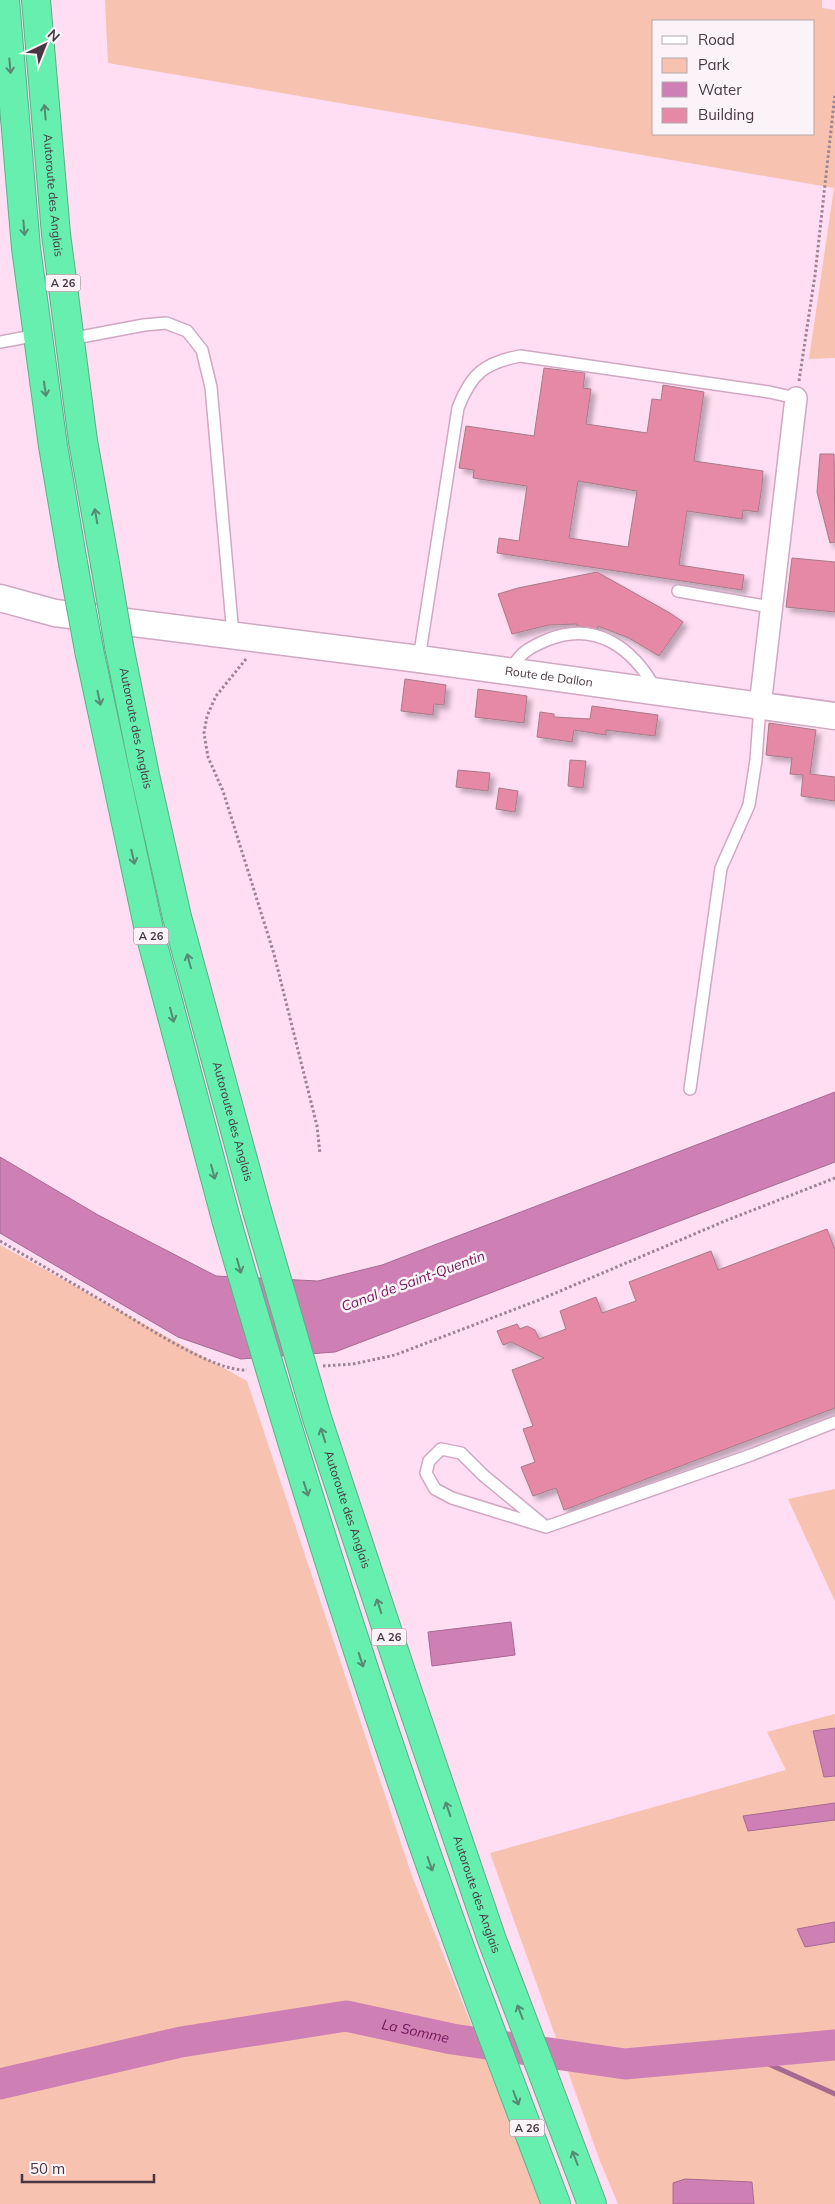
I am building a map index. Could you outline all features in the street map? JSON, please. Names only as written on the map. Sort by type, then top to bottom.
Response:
[{"type":"highway","name":"A 26","points":[[5,0],[26,248],[53,446],[72,563],[89,650],[149,930],[226,1219],[285,1424],[373,1698],[461,1952],[556,2204]]},
{"type":"highway","name":"Autoroute des Anglais","points":[[36,0],[56,234],[83,441],[119,646],[145,775],[177,917],[257,1211],[317,1418],[492,1940],[592,2204]]},
{"type":"street","points":[[760,706],[770,607],[796,398]]},
{"type":"street","name":"Route de Dallon","points":[[0,598],[55,612],[419,659],[835,716]]},
{"type":"lane","points":[[70,339],[144,324],[166,323],[187,330],[202,350],[211,387],[233,635]]},
{"type":"lane","points":[[0,342],[38,335]]},
{"type":"lane","points":[[419,659],[458,408],[474,377],[486,368],[502,359],[520,356],[769,392],[796,398]]},
{"type":"lane","points":[[678,591],[770,607]]},
{"type":"lane","points":[[510,672],[518,656],[532,646],[554,637],[579,633],[605,638],[625,650],[645,671],[657,692]]},
{"type":"lane","points":[[690,1089],[721,868],[749,805],[756,760],[760,706]]},
{"type":"lane","points":[[546,1527],[483,1475],[461,1453],[441,1449],[429,1461],[426,1473],[435,1489],[452,1498],[546,1527],[751,1455],[835,1422]]},
{"type":"path","points":[[796,398],[815,275],[835,94]]},
{"type":"path","points":[[262,640],[216,696],[207,716],[204,733],[208,757],[223,791],[274,954],[317,1126],[320,1154]]},
{"type":"path","points":[[315,1366],[353,1364],[395,1355],[539,1300],[725,1221],[835,1178]]},
{"type":"path","points":[[0,1241],[178,1345],[241,1370],[250,1370]]},
{"type":"green space","points":[[105,0],[822,0],[822,8],[835,10],[835,358],[809,359],[834,188],[108,63]]},
{"type":"green space","points":[[0,1245],[247,1381],[412,1876],[543,2204],[0,2204]]},
{"type":"green space","points":[[835,1489],[835,1601],[788,1499]]},
{"type":"green space","points":[[835,1714],[835,2204],[618,2204],[600,2161],[490,1853],[786,1770],[767,1732]]},
{"type":"water","name":"Canal de Saint-Quentin","points":[[835,1092],[835,1162],[335,1352],[241,1359],[178,1337],[0,1233],[0,1157],[98,1215],[216,1276],[318,1281],[382,1265]]},
{"type":"water","points":[[511,1622],[515,1655],[432,1666],[428,1632]]},
{"type":"water","points":[[835,1728],[835,1776],[824,1777],[813,1731]]},
{"type":"water","points":[[835,1803],[835,1820],[748,1831],[743,1816]]},
{"type":"water","points":[[835,1922],[835,1942],[805,1947],[797,1929]]},
{"type":"water","points":[[685,2179],[752,2182],[754,2204],[673,2204],[673,2183]]},
{"type":"building","points":[[544,368],[585,373],[583,388],[591,389],[586,424],[647,433],[652,399],[661,400],[663,385],[704,392],[694,461],[763,471],[762,486],[758,512],[743,510],[742,519],[687,511],[679,565],[744,575],[742,590],[497,553],[499,538],[519,541],[527,486],[473,478],[474,470],[459,468],[466,426],[534,436]],"holes":[[[578,481],[637,491],[628,547],[569,538]]]},
{"type":"building","points":[[820,454],[834,454],[835,542],[830,543],[817,492]]},
{"type":"building","points":[[792,558],[835,562],[835,612],[786,607]]},
{"type":"building","points":[[597,572],[683,622],[659,656],[629,638],[598,626],[598,629],[577,626],[577,624],[549,625],[512,634],[498,594],[518,588]]},
{"type":"building","points":[[405,679],[446,685],[444,705],[434,704],[433,715],[401,711]]},
{"type":"building","points":[[478,689],[527,696],[524,723],[475,717]]},
{"type":"building","points":[[592,706],[658,715],[655,736],[606,730],[606,735],[574,730],[572,742],[537,737],[540,712],[554,714],[554,717],[590,719]]},
{"type":"building","points":[[769,723],[816,730],[810,774],[835,777],[835,801],[801,796],[803,775],[790,774],[792,758],[766,755]]},
{"type":"building","points":[[570,760],[586,761],[583,788],[568,786]]},
{"type":"building","points":[[458,770],[490,773],[488,791],[456,787]]},
{"type":"building","points":[[499,788],[518,791],[515,812],[496,809]]},
{"type":"building","points":[[827,1229],[835,1250],[835,1408],[564,1510],[556,1488],[533,1496],[521,1467],[535,1462],[523,1429],[533,1426],[512,1370],[544,1358],[511,1342],[503,1345],[497,1331],[517,1324],[520,1329],[527,1326],[535,1330],[539,1339],[566,1329],[560,1311],[596,1297],[602,1313],[636,1301],[629,1282],[711,1251],[718,1270]]},
{"type":"waterway","name":"La Somme","points":[[0,2084],[181,2042],[346,2016],[452,2039],[625,2064],[835,2045]]},
{"type":"waterway","points":[[744,2053],[835,2094]]}]
